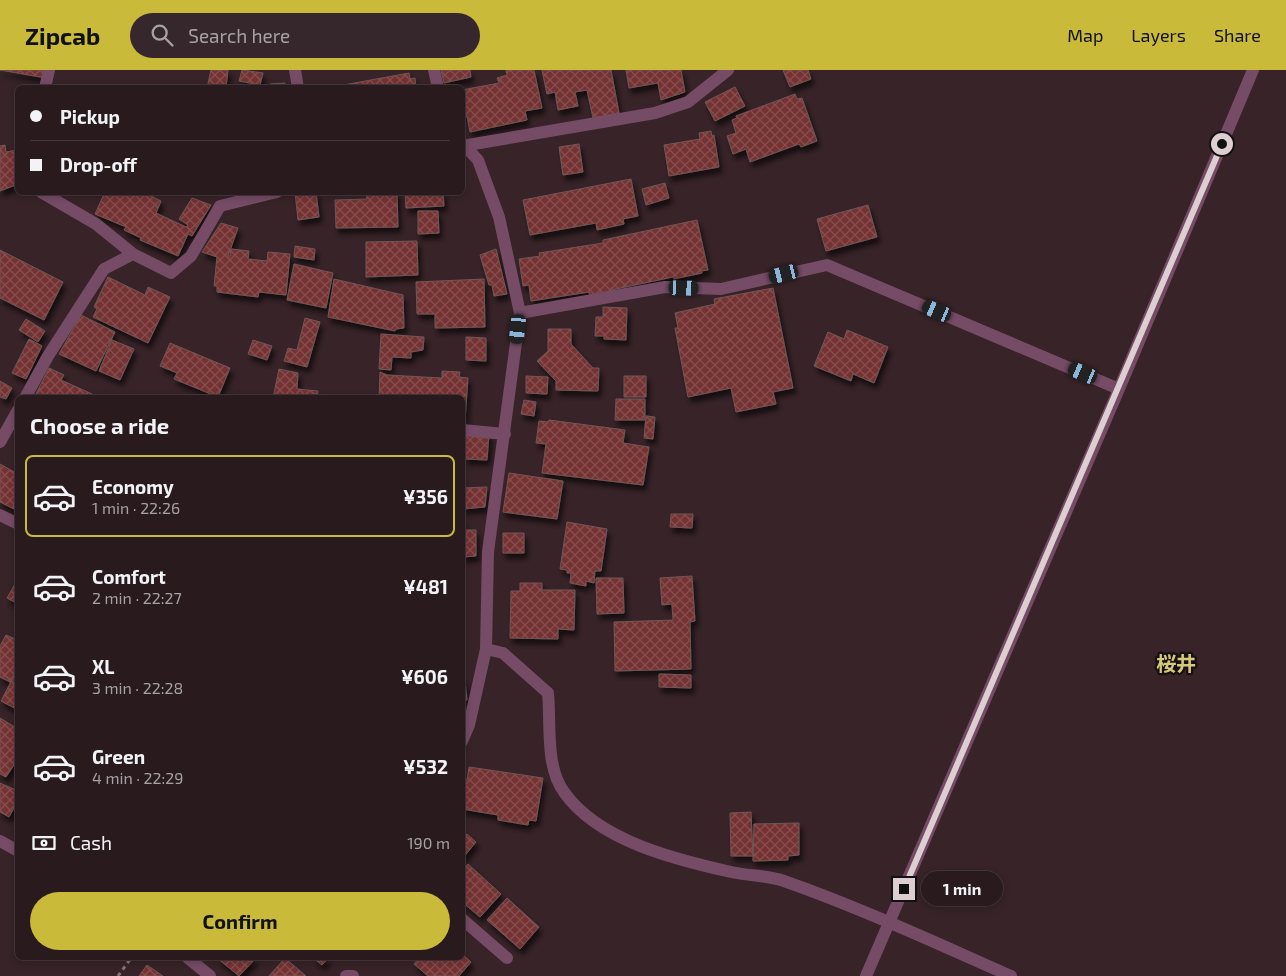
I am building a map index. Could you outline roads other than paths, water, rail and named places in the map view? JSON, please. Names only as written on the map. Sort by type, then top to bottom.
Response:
[{"type":"street","points":[[46,85],[49,70]]},
{"type":"street","points":[[295,70],[298,85]]},
{"type":"street","points":[[434,70],[437,85]]},
{"type":"street","points":[[465,145],[655,113],[688,102],[728,70]]},
{"type":"street","points":[[866,976],[1119,389],[1248,72]]},
{"type":"street","points":[[465,147],[478,160],[499,217],[520,313],[488,552],[486,650],[469,725],[465,734]]},
{"type":"street","points":[[46,195],[96,224],[133,254],[171,273],[191,256],[220,206],[265,195]]},
{"type":"street","points":[[27,395],[48,356],[104,270],[133,254]]},
{"type":"street","points":[[520,313],[665,287],[721,290],[827,264],[1119,389]]},
{"type":"street","points":[[0,442],[15,415]]},
{"type":"street","points":[[465,430],[505,434]]},
{"type":"street","points":[[0,514],[15,522]]},
{"type":"street","points":[[486,650],[504,653],[548,693],[555,776],[564,793],[603,828],[639,846],[732,872],[782,880],[889,923],[1011,976]]},
{"type":"street","points":[[0,841],[15,849]]},
{"type":"street","points":[[465,922],[507,958]]},
{"type":"street","points":[[190,960],[210,976]]},
{"type":"street","points":[[346,976],[353,976]]},
{"type":"district","name":"桜井","points":[[1176,663]]}]
